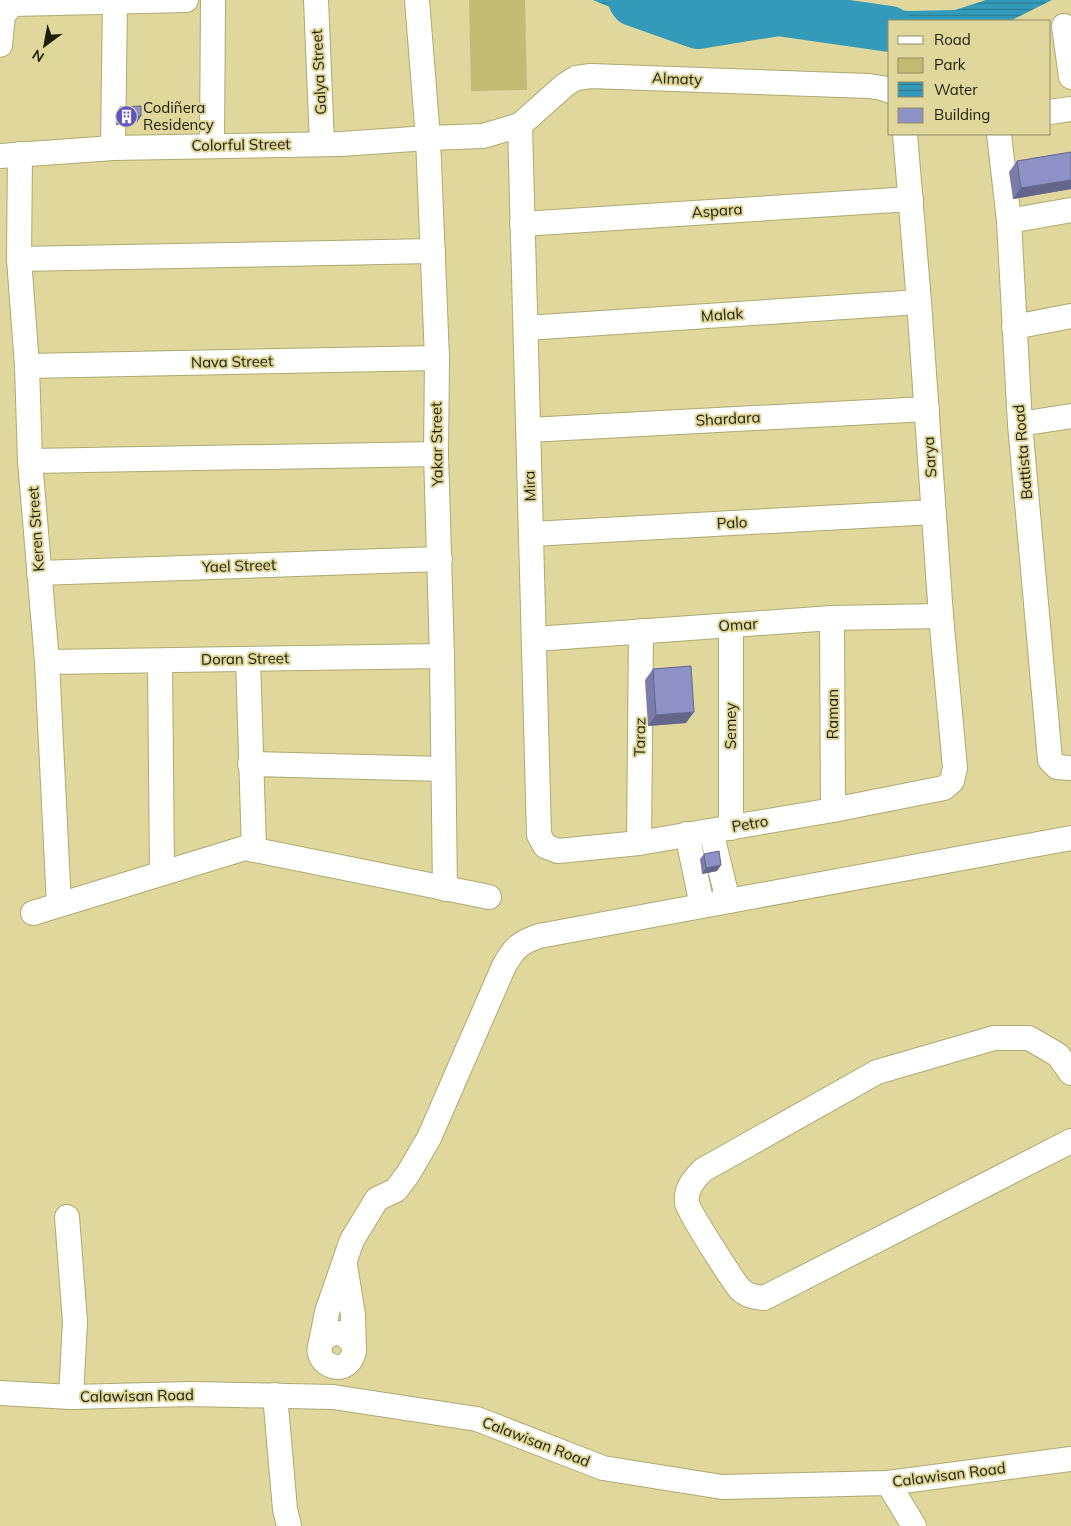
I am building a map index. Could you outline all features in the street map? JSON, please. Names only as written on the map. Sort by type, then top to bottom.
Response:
[{"type":"street","points":[[0,45],[3,15],[13,4],[186,0]]},
{"type":"street","points":[[212,145],[214,0]]},
{"type":"street","name":"Galya Street","points":[[316,0],[322,144]]},
{"type":"street","name":"Yakar Street","points":[[418,0],[428,138],[433,251],[445,889]]},
{"type":"street","points":[[113,148],[114,2]]},
{"type":"street","points":[[1064,26],[1071,78]]},
{"type":"street","name":"Almaty","points":[[483,136],[520,125],[565,84],[576,78],[591,76],[869,86],[888,90]]},
{"type":"street","points":[[1051,112],[1071,109]]},
{"type":"street","name":"Mira","points":[[520,125],[539,836],[545,846]]},
{"type":"street","name":"Sarya","points":[[905,135],[919,302],[940,616],[955,768],[952,781]]},
{"type":"street","name":"Battista Road","points":[[999,135],[1009,221],[1020,424],[1050,760],[1064,768]]},
{"type":"street","name":"Colorful Street","points":[[10,155],[113,148],[322,144],[483,136]]},
{"type":"street","name":"Keren Street","points":[[10,155],[27,366],[30,461],[47,662],[60,905]]},
{"type":"street","name":"Aspara","points":[[522,224],[911,198]]},
{"type":"street","points":[[1009,221],[1071,210]]},
{"type":"street","points":[[19,259],[433,251]]},
{"type":"street","name":"Malak","points":[[526,328],[919,302]]},
{"type":"street","points":[[1014,327],[1071,316]]},
{"type":"street","name":"Nava Street","points":[[27,366],[436,358]]},
{"type":"street","name":"Shardara","points":[[529,430],[926,409]]},
{"type":"street","points":[[1020,424],[1071,416]]},
{"type":"street","points":[[30,461],[436,454]]},
{"type":"street","name":"Palo","points":[[532,534],[933,512]]},
{"type":"street","name":"Yael Street","points":[[39,573],[440,558]]},
{"type":"street","name":"Omar","points":[[535,639],[832,618],[940,616]]},
{"type":"street","name":"Raman","points":[[832,618],[833,810]]},
{"type":"street","name":"Semey","points":[[728,901],[721,829],[731,625]]},
{"type":"street","name":"Taraz","points":[[639,843],[641,631]]},
{"type":"street","name":"Doran Street","points":[[47,662],[442,656]]},
{"type":"street","points":[[248,659],[254,850]]},
{"type":"street","points":[[160,661],[162,873]]},
{"type":"street","points":[[250,764],[443,769]]},
{"type":"street","name":"Petro","points":[[545,846],[558,851],[639,843],[833,810],[944,788],[952,781]]},
{"type":"street","points":[[687,834],[702,905]]},
{"type":"street","points":[[345,1263],[353,1315],[354,1346],[352,1358],[348,1363],[335,1367],[327,1364],[321,1358],[321,1342],[327,1312],[352,1240],[377,1199],[396,1190],[408,1174],[429,1138],[504,966],[512,950],[523,942],[539,936],[702,905],[1071,838]]},
{"type":"street","points":[[33,913],[245,848],[488,897]]},
{"type":"street","points":[[1071,1073],[1058,1055],[1028,1038],[994,1038],[877,1072],[703,1170],[694,1179],[688,1190],[687,1205],[740,1290],[752,1297],[764,1298],[1071,1141]]},
{"type":"street","points":[[67,1217],[75,1322],[71,1397]]},
{"type":"street","points":[[321,1342],[327,1336],[334,1333],[343,1334],[350,1339],[354,1346]]},
{"type":"street","points":[[333,1397],[335,1367]]},
{"type":"street","name":"Calawisan Road","points":[[0,1393],[71,1397],[191,1394],[333,1397],[477,1419],[603,1468],[722,1487],[888,1483],[1071,1460]]},
{"type":"street","points":[[275,1395],[285,1509],[289,1526]]},
{"type":"street","points":[[888,1483],[914,1526]]},
{"type":"green space","points":[[469,0],[525,0],[527,90],[471,91]]},
{"type":"water","points":[[593,0],[784,0],[909,11],[955,10],[986,0],[1052,0],[1012,20],[888,20],[888,41],[624,13]]},
{"type":"building","points":[[141,106],[141,116],[120,119],[120,107]]},
{"type":"building","points":[[1071,152],[1071,180],[1021,188],[1017,161]]},
{"type":"building","points":[[691,666],[694,712],[656,715],[653,669]]},
{"type":"building","points":[[719,851],[721,865],[706,868],[704,854]]},
{"type":"waterway","points":[[631,0],[633,3],[698,26],[778,13],[888,29]]},
{"type":"place","name":"Codiñera Residency","points":[[127,117]]}]
